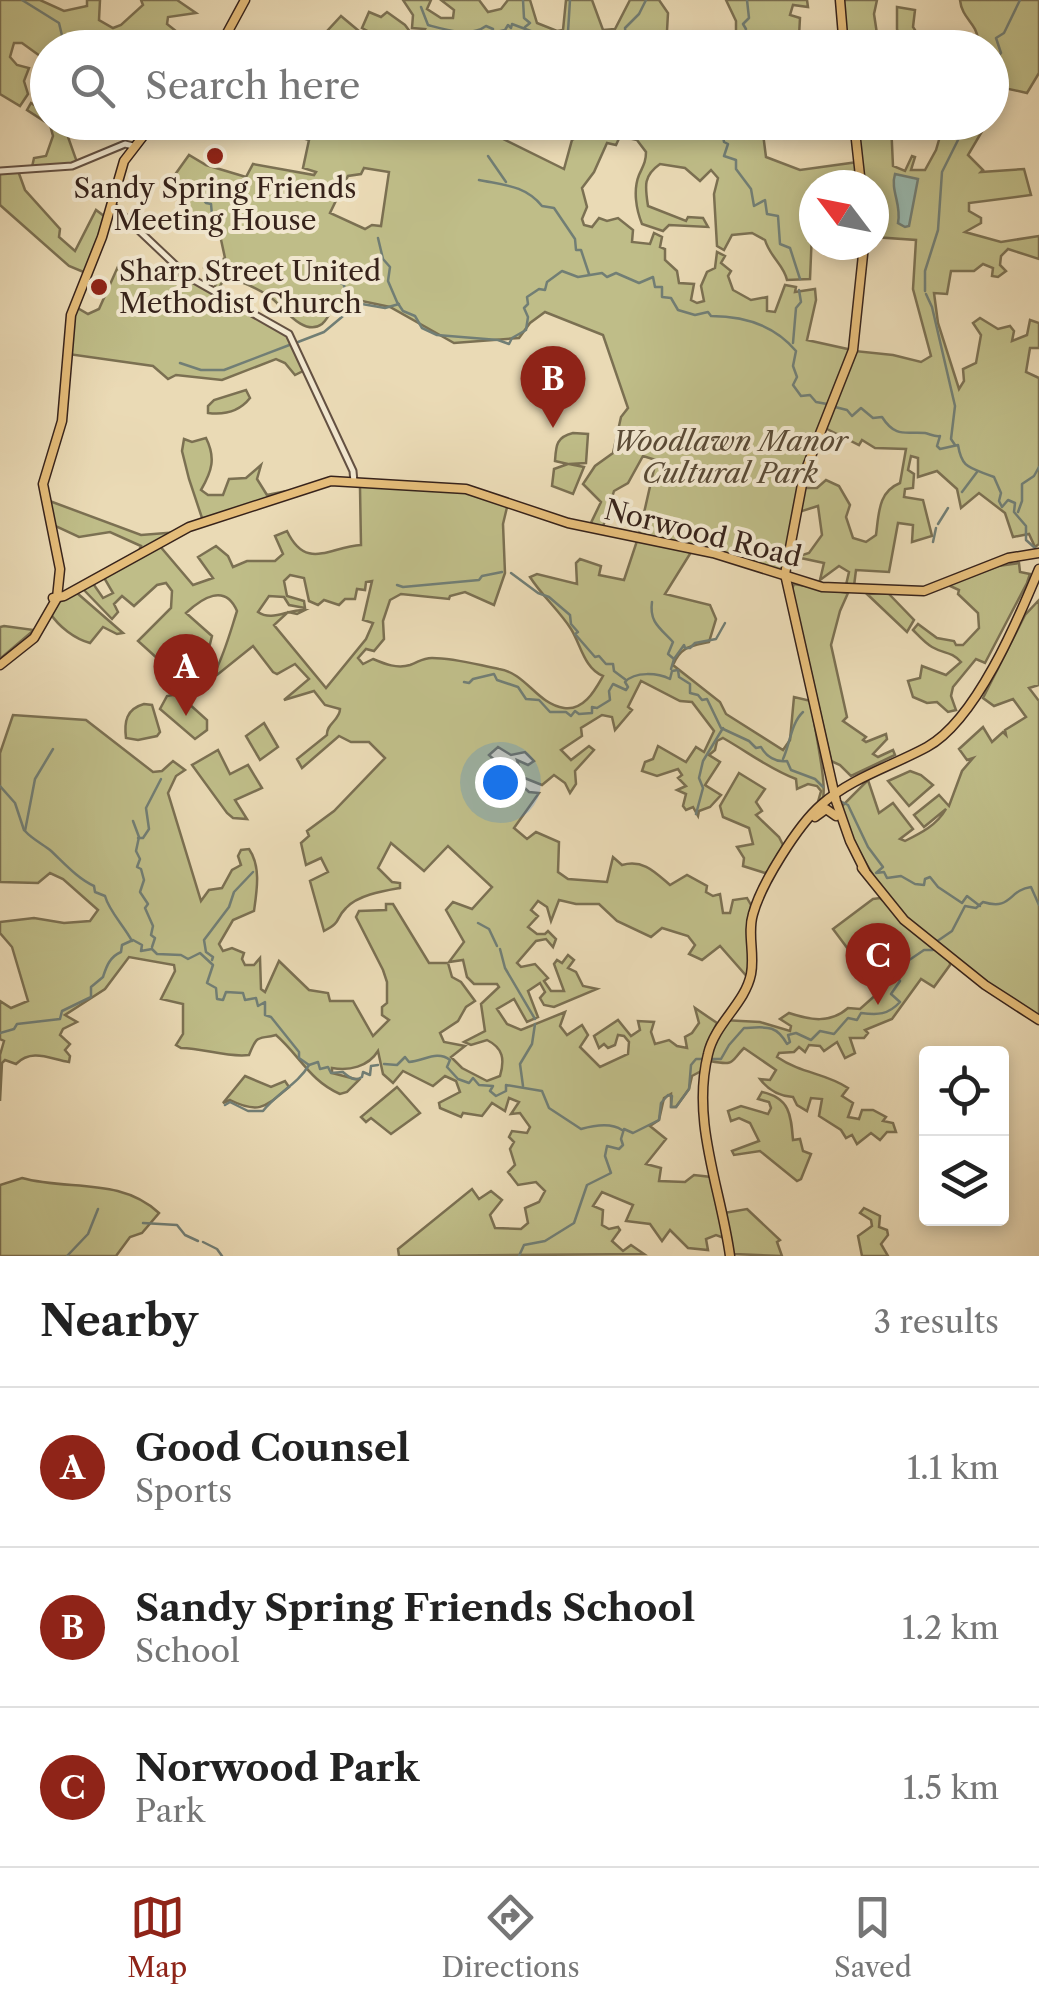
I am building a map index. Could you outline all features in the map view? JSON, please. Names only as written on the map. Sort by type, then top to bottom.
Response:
[{"type":"main road","points":[[229,30],[245,0]]},
{"type":"main road","points":[[840,0],[842,30]]},
{"type":"main road","points":[[0,662],[34,638],[54,598],[60,569],[43,490],[44,470],[62,421],[71,316],[112,206],[124,161],[138,140]]},
{"type":"main road","points":[[856,140],[859,170]]},
{"type":"main road","points":[[833,797],[786,577],[804,474],[853,350],[862,260]]},
{"type":"main road","name":"Norwood Road","points":[[54,598],[189,527],[324,482],[466,489],[568,523],[713,553],[798,581],[838,588],[924,591],[1004,561],[1039,554]]},
{"type":"main road","points":[[816,812],[833,797],[930,745],[968,711],[1039,569]]},
{"type":"main road","points":[[833,797],[931,750],[967,719],[1039,580]]},
{"type":"main road","points":[[789,592],[791,584],[798,581]]},
{"type":"main road","points":[[730,1256],[706,1141],[704,1080],[711,1044],[750,980],[752,919],[758,901],[825,798],[827,785],[817,723]]},
{"type":"main road","points":[[820,744],[851,851],[894,910],[985,985],[1039,1020]]},
{"type":"main road","points":[[830,776],[833,784],[840,787],[882,769]]},
{"type":"main road","points":[[838,816],[844,795],[873,777]]},
{"type":"main road","points":[[816,812],[826,809],[838,816]]},
{"type":"street","points":[[0,170],[72,166],[125,144],[133,146]]},
{"type":"street","points":[[112,206],[187,276],[289,334],[352,469],[354,482]]},
{"type":"green space","points":[[0,0],[40,0],[64,11],[87,6],[87,0],[100,0],[99,20],[113,28],[143,5],[141,0],[177,0],[196,13],[168,17],[167,24],[175,30],[30,30],[30,49],[14,43],[10,57],[17,65],[29,68],[24,81],[28,94],[20,106],[0,94]]},
{"type":"green space","points":[[403,0],[431,0],[427,9],[441,18],[453,18],[454,10],[441,0],[479,0],[488,12],[501,9],[508,0],[530,0],[537,23],[554,30],[424,30],[412,28],[413,15]]},
{"type":"green space","points":[[566,0],[592,0],[603,30],[563,30]]},
{"type":"green space","points":[[630,0],[659,0],[668,13],[667,30],[603,30],[615,29]]},
{"type":"green space","points":[[726,0],[807,0],[808,7],[793,5],[790,15],[800,18],[799,30],[736,30]]},
{"type":"green space","points":[[843,0],[877,0],[876,30],[846,30]]},
{"type":"green space","points":[[960,0],[1039,0],[1039,73],[1027,93],[1009,89],[1009,30],[975,30]]},
{"type":"green space","points":[[897,7],[915,10],[915,30],[897,29]]},
{"type":"green space","points":[[369,12],[381,17],[387,12],[409,30],[366,30],[362,28]]},
{"type":"green space","points":[[341,16],[358,30],[328,30]]},
{"type":"green space","points":[[52,140],[69,140],[78,165],[32,167],[34,158],[46,156]]},
{"type":"green space","name":"Woodlawn Manor Cultural Park","points":[[309,140],[505,140],[564,169],[572,140],[618,140],[616,145],[607,143],[582,188],[587,207],[584,225],[592,227],[599,218],[618,218],[633,230],[632,242],[650,244],[654,233],[662,237],[660,247],[665,249],[665,260],[677,271],[679,283],[694,284],[691,300],[697,303],[704,301],[701,286],[707,272],[715,268],[717,252],[725,256],[721,263],[731,271],[728,276],[733,290],[751,300],[767,297],[767,311],[775,312],[785,285],[796,287],[795,292],[815,289],[807,340],[852,350],[804,474],[785,574],[693,549],[665,594],[710,605],[716,619],[709,642],[683,650],[673,665],[720,702],[726,714],[783,750],[790,740],[794,697],[811,701],[823,798],[818,802],[821,791],[817,786],[808,784],[797,789],[796,779],[723,738],[709,755],[720,762],[705,785],[721,795],[710,807],[699,811],[698,816],[693,807],[686,810],[686,794],[677,790],[686,786],[678,778],[682,775],[678,769],[657,776],[642,771],[645,762],[653,759],[658,746],[686,762],[696,747],[704,752],[714,731],[692,702],[680,701],[641,681],[628,707],[632,710],[615,730],[612,717],[602,715],[581,728],[582,736],[561,750],[571,760],[589,746],[594,750],[575,771],[576,784],[570,793],[554,775],[542,785],[522,777],[517,760],[528,765],[534,761],[525,752],[511,755],[498,747],[489,755],[529,792],[539,793],[514,828],[527,839],[536,832],[559,842],[558,872],[568,879],[607,882],[613,857],[622,865],[648,868],[670,885],[687,875],[707,886],[706,892],[720,894],[723,913],[730,913],[733,900],[747,898],[751,905],[750,980],[720,946],[702,960],[689,954],[695,945],[688,936],[662,928],[651,937],[617,921],[599,904],[559,900],[551,921],[547,907],[538,901],[531,910],[538,916],[528,927],[537,934],[548,931],[556,939],[553,947],[546,939],[536,941],[517,963],[521,967],[535,964],[548,978],[544,981],[551,991],[564,991],[554,964],[557,960],[562,963],[568,955],[574,960],[568,968],[576,972],[583,986],[597,989],[554,1007],[544,1005],[540,998],[545,992],[540,983],[528,991],[538,1017],[527,1022],[514,999],[497,1009],[507,1024],[521,1030],[565,1012],[560,1026],[567,1035],[582,1025],[588,1035],[580,1047],[600,1067],[628,1054],[629,1042],[624,1036],[618,1035],[615,1045],[608,1048],[604,1044],[599,1048],[594,1036],[618,1020],[631,1036],[640,1030],[638,1021],[654,1022],[651,1032],[655,1044],[669,1040],[687,1048],[685,1037],[699,1023],[695,1008],[717,1023],[707,1044],[703,1070],[692,1076],[689,1089],[676,1107],[671,1107],[671,1094],[664,1098],[659,1120],[650,1126],[666,1139],[646,1164],[661,1168],[659,1181],[685,1182],[694,1175],[711,1177],[727,1239],[716,1235],[706,1239],[708,1250],[688,1248],[670,1230],[662,1241],[650,1224],[626,1221],[633,1205],[602,1192],[593,1206],[603,1210],[602,1225],[620,1230],[612,1241],[623,1251],[631,1245],[644,1254],[399,1256],[398,1249],[472,1189],[479,1199],[491,1191],[502,1200],[490,1215],[495,1228],[521,1229],[528,1223],[525,1208],[539,1202],[545,1191],[536,1182],[518,1185],[508,1172],[515,1165],[510,1149],[514,1142],[509,1137],[512,1131],[527,1133],[530,1127],[520,1113],[511,1114],[519,1102],[509,1098],[505,1111],[492,1103],[482,1116],[463,1113],[461,1117],[440,1108],[439,1103],[460,1092],[456,1081],[445,1076],[433,1086],[403,1071],[393,1083],[383,1074],[378,1051],[358,1067],[332,1068],[332,1073],[359,1080],[340,1094],[313,1075],[276,1035],[259,1039],[249,1055],[181,1048],[176,1045],[183,1034],[183,1004],[161,999],[175,971],[174,965],[129,957],[105,989],[65,1015],[77,1022],[60,1035],[70,1044],[65,1050],[69,1062],[35,1056],[16,1064],[5,1060],[0,1101],[0,1055],[4,1041],[0,1039],[0,1001],[11,1008],[28,1001],[12,947],[0,933],[0,922],[34,918],[64,923],[90,921],[98,910],[63,879],[50,873],[38,883],[0,882],[0,753],[13,715],[86,720],[153,772],[162,771],[173,761],[185,770],[176,776],[168,793],[201,901],[209,890],[222,888],[232,870],[241,865],[241,850],[249,849],[253,856],[257,878],[254,911],[233,920],[219,944],[223,951],[232,948],[244,953],[245,965],[254,965],[260,958],[261,989],[265,992],[279,961],[309,990],[328,993],[330,1001],[353,1001],[373,1036],[389,1020],[382,1015],[382,1007],[387,1003],[387,982],[356,917],[359,911],[386,910],[386,904],[393,904],[429,963],[448,963],[452,977],[461,982],[475,1001],[458,1021],[440,1033],[444,1042],[465,1046],[451,1057],[462,1068],[487,1081],[500,1076],[502,1059],[496,1047],[487,1040],[471,1045],[464,1042],[485,1031],[481,1004],[499,987],[474,984],[467,977],[463,960],[449,962],[464,942],[446,910],[453,902],[472,909],[492,887],[448,846],[424,871],[391,843],[378,868],[392,882],[400,883],[400,888],[357,900],[324,931],[310,881],[328,872],[321,858],[306,865],[301,843],[309,836],[307,831],[334,811],[385,758],[369,742],[351,742],[339,736],[302,768],[297,759],[327,735],[340,709],[325,705],[314,691],[284,700],[309,679],[295,664],[277,674],[273,672],[253,646],[217,675],[237,611],[232,602],[220,595],[213,596],[186,613],[212,636],[209,648],[201,653],[182,638],[158,659],[138,641],[171,608],[172,591],[166,583],[157,585],[134,606],[122,596],[114,604],[118,612],[112,619],[83,589],[92,582],[103,598],[113,593],[103,576],[138,553],[141,546],[110,532],[79,537],[51,524],[47,500],[141,535],[179,532],[159,545],[193,585],[213,578],[198,557],[216,546],[228,556],[233,567],[247,561],[275,561],[283,554],[275,536],[287,531],[294,543],[310,554],[361,545],[360,488],[356,481],[453,488],[508,503],[503,524],[505,573],[494,605],[465,592],[449,599],[401,594],[390,600],[383,621],[384,639],[374,651],[366,649],[358,658],[363,664],[373,659],[400,666],[441,658],[499,669],[517,676],[546,701],[564,708],[583,703],[592,693],[603,676],[587,662],[571,629],[530,577],[537,574],[577,584],[576,563],[580,559],[601,566],[599,575],[624,580],[639,535],[656,460],[643,456],[628,483],[614,491],[602,530],[589,527],[601,502],[583,484],[595,466],[613,453],[621,417],[628,408],[603,335],[545,312],[519,338],[454,343],[390,307],[362,301],[335,304],[322,324],[307,327],[269,296],[248,285],[225,277],[218,290],[214,288],[220,276],[205,268],[225,258],[220,235],[189,219],[172,187],[174,176],[189,155],[206,165],[246,177],[253,164],[314,175],[316,172],[303,168]],"holes":[[[364,168],[389,172],[381,226],[365,229],[330,213],[348,176],[361,174]],[[290,575],[304,578],[309,601],[318,605],[324,600],[339,605],[345,599],[355,599],[357,589],[365,590],[366,582],[372,581],[363,620],[373,623],[366,639],[326,688],[274,625],[287,613],[269,616],[258,612],[269,596],[284,597],[289,605],[305,608],[304,601],[287,596],[284,581]]]},
{"type":"green space","points":[[637,140],[764,140],[766,157],[800,170],[799,260],[811,260],[810,279],[787,280],[765,240],[752,233],[732,235],[724,250],[717,246],[714,194],[718,178],[711,170],[700,181],[685,168],[660,164],[648,177],[646,187],[648,206],[686,221],[688,217],[703,218],[708,227],[669,225],[663,231],[642,224],[636,193],[646,152]]},
{"type":"green space","points":[[859,140],[892,140],[893,166],[905,171],[912,156],[915,157],[911,170],[925,170],[939,140],[977,140],[968,155],[981,172],[1024,169],[1031,195],[969,203],[969,211],[981,218],[981,223],[965,232],[1001,242],[1039,236],[1039,259],[1008,249],[1001,256],[1000,265],[1006,271],[998,277],[992,276],[993,268],[983,264],[974,271],[951,271],[947,294],[934,293],[938,323],[959,389],[964,381],[963,369],[976,363],[981,335],[973,323],[980,318],[998,329],[1010,326],[1014,331],[1012,341],[1027,335],[1030,320],[1039,323],[1039,348],[1030,348],[1026,372],[1039,378],[1039,544],[1035,547],[1029,534],[1013,537],[1005,513],[979,493],[961,508],[957,489],[937,471],[918,477],[918,458],[911,456],[908,470],[914,474],[913,488],[905,489],[904,497],[923,500],[932,536],[912,542],[913,525],[898,523],[889,572],[856,570],[854,586],[846,585],[849,572],[839,566],[820,580],[824,563],[796,557],[809,553],[822,535],[818,506],[799,512],[804,488],[817,488],[826,480],[839,486],[850,505],[846,517],[853,538],[866,542],[876,535],[887,492],[900,483],[906,449],[875,448],[862,440],[859,445],[825,428],[855,351],[921,362],[931,356],[913,289],[916,240],[889,238],[889,170],[862,170]]},
{"type":"green space","points":[[858,162],[859,170],[800,170]]},
{"type":"green space","points":[[17,168],[25,190],[60,229],[59,237],[75,251],[96,210],[108,219],[86,273],[69,266],[0,205],[0,171]]},
{"type":"green space","points":[[120,262],[171,281],[182,272],[286,331],[307,369],[295,375],[276,359],[222,380],[176,375],[168,379],[153,366],[68,354],[74,306],[88,314],[99,309]]},
{"type":"green space","points":[[246,390],[250,398],[241,407],[225,413],[208,413],[214,400]]},
{"type":"green space","points":[[573,433],[588,434],[586,463],[569,464],[584,467],[573,494],[552,486],[554,469],[568,464],[555,461],[558,443]]},
{"type":"green space","points":[[206,438],[211,464],[201,490],[208,495],[223,495],[229,479],[246,478],[261,465],[257,479],[267,495],[286,491],[291,496],[203,521],[182,451],[184,439],[192,442]]},
{"type":"green space","points":[[1019,563],[1020,572],[1030,574],[1027,583],[985,663],[976,659],[953,687],[951,696],[956,710],[948,712],[937,702],[927,703],[913,697],[908,681],[920,678],[922,666],[946,675],[961,662],[924,641],[913,630],[918,624],[937,638],[954,641],[956,645],[963,645],[979,628],[978,613],[958,594],[959,590],[948,585],[998,566]]},
{"type":"green space","points":[[794,584],[848,593],[831,645],[847,717],[843,721],[866,737],[866,742],[886,734],[887,739],[873,754],[878,757],[893,750],[895,755],[851,776],[831,761]]},
{"type":"green space","points":[[77,593],[123,633],[103,627],[90,643],[63,628],[50,613],[57,598]]},
{"type":"green space","points":[[888,593],[914,620],[907,632],[867,594]]},
{"type":"green space","points":[[1039,600],[1039,685],[1029,688],[1039,701],[1039,1019],[950,961],[934,987],[921,979],[892,1019],[865,1030],[868,1033],[864,1038],[850,1038],[855,1053],[845,1058],[837,1042],[824,1051],[820,1046],[809,1045],[805,1052],[799,1047],[794,1052],[779,1053],[777,1057],[786,1063],[848,1088],[842,1096],[853,1103],[848,1117],[859,1119],[862,1110],[873,1110],[886,1117],[883,1121],[893,1123],[896,1132],[887,1132],[880,1140],[871,1133],[857,1144],[852,1135],[846,1138],[841,1130],[819,1116],[822,1099],[811,1098],[807,1111],[793,1097],[774,1092],[760,1079],[770,1080],[776,1070],[744,1048],[728,1063],[710,1061],[711,1043],[723,1020],[760,1022],[790,1031],[791,1026],[780,1019],[789,1013],[827,1018],[848,1008],[860,1009],[879,992],[881,979],[868,963],[851,953],[833,929],[873,899],[880,898],[893,909],[851,838],[841,807],[868,780],[879,813],[893,803],[913,829],[900,839],[911,838],[938,820],[946,809],[924,827],[914,815],[939,795],[949,806],[962,771],[973,758],[967,760],[959,749],[983,727],[992,742],[1026,717],[1013,699],[994,706],[983,698],[1025,615]]},
{"type":"green space","points":[[0,627],[34,630],[0,659]]},
{"type":"green space","points":[[178,694],[207,720],[207,730],[195,739],[160,709],[167,696]]},
{"type":"green space","points":[[152,705],[160,732],[138,740],[126,738],[128,717],[133,709]]},
{"type":"green space","points":[[264,723],[278,747],[260,760],[246,736]]},
{"type":"green space","points":[[218,750],[230,774],[248,765],[262,788],[235,800],[247,819],[233,818],[227,813],[192,765]]},
{"type":"green space","points":[[910,771],[933,785],[909,806],[888,781]]},
{"type":"green space","points":[[739,773],[765,789],[756,802],[762,811],[756,815],[783,845],[772,868],[765,873],[743,866],[744,858],[737,847],[753,844],[749,828],[723,817],[720,806]]},
{"type":"green space","points":[[245,1076],[271,1087],[285,1081],[289,1087],[262,1106],[249,1107],[230,1100],[223,1103]]},
{"type":"green space","points":[[397,1087],[420,1113],[391,1134],[371,1118],[366,1122],[361,1117]]},
{"type":"green space","points":[[762,1092],[784,1103],[793,1140],[800,1139],[803,1151],[811,1154],[797,1181],[760,1151],[734,1155],[732,1151],[759,1141],[750,1123],[739,1118],[731,1121],[728,1111],[741,1106],[768,1114],[769,1102],[758,1099]]},
{"type":"green space","points":[[22,1178],[128,1194],[159,1213],[142,1233],[130,1237],[116,1256],[0,1256],[0,1185]]},
{"type":"green space","points":[[864,1208],[880,1216],[879,1227],[887,1230],[881,1244],[888,1256],[862,1256],[858,1236],[872,1226],[871,1220],[860,1213]]},
{"type":"green space","points":[[747,1209],[780,1240],[777,1242],[782,1256],[733,1254],[724,1213]]},
{"type":"water","points":[[895,174],[918,179],[909,226],[905,227],[898,223]]},
{"type":"waterway","points":[[22,0],[59,23],[61,30]]},
{"type":"waterway","points":[[523,0],[524,18],[530,23],[525,27]]},
{"type":"waterway","points":[[568,30],[570,0]]},
{"type":"waterway","points":[[625,30],[646,0]]},
{"type":"waterway","points":[[746,30],[743,24],[749,18],[747,0]]},
{"type":"waterway","points":[[1005,30],[1020,0]]},
{"type":"waterway","points":[[421,7],[428,25],[449,30]]},
{"type":"waterway","points":[[505,30],[512,24],[528,30]]},
{"type":"waterway","points":[[480,30],[486,26],[493,30]]},
{"type":"waterway","points":[[724,140],[728,144],[724,156],[736,160],[736,169],[751,189],[754,206],[765,200],[767,214],[778,216],[780,244],[790,248],[800,279]]},
{"type":"waterway","points":[[925,291],[925,271],[938,230],[942,172],[958,140]]},
{"type":"waterway","points":[[488,156],[506,182]]},
{"type":"waterway","points":[[479,180],[521,190],[542,206],[554,208],[575,239],[576,250],[581,250],[589,274]]},
{"type":"waterway","points":[[190,182],[211,204],[221,234]]},
{"type":"waterway","points":[[378,238],[383,259],[390,267],[388,281],[397,302],[403,311],[415,316],[422,328],[437,335],[509,344],[526,330],[527,297],[539,289],[545,290],[547,282],[562,271],[578,277],[602,273],[607,277],[616,273],[639,283],[653,277],[655,287],[662,287],[662,297],[671,298],[678,310],[736,318],[779,335],[796,351],[793,366],[797,377],[793,385],[801,396],[810,395],[816,402],[827,404]]},
{"type":"waterway","points":[[315,265],[330,271],[332,278],[344,285],[347,309]]},
{"type":"waterway","points":[[793,343],[796,308],[801,302],[799,290]]},
{"type":"waterway","points":[[926,294],[955,406],[951,439],[955,445]]},
{"type":"waterway","points":[[298,342],[324,332],[355,306],[385,308],[399,304]]},
{"type":"waterway","points":[[180,363],[201,370],[224,370],[292,344]]},
{"type":"waterway","points":[[835,407],[852,416],[861,408],[873,418],[882,417],[897,431],[940,436],[940,449],[958,445],[968,466],[994,477],[1002,507],[1008,500],[1015,503],[1014,512],[1026,526],[1026,540],[1035,548]]},
{"type":"waterway","points":[[1018,512],[1022,484],[1039,467]]},
{"type":"waterway","points":[[962,492],[977,472]]},
{"type":"waterway","points":[[938,524],[948,508]]},
{"type":"waterway","points":[[933,542],[936,528]]},
{"type":"waterway","points":[[397,585],[479,580],[502,572]]},
{"type":"waterway","points":[[511,573],[570,615],[578,632],[575,634],[595,657],[613,664],[614,671],[626,680]]},
{"type":"waterway","points":[[652,602],[654,620],[673,642],[668,654],[674,659],[671,669]]},
{"type":"waterway","points":[[674,659],[684,645],[690,648],[695,643],[716,639],[725,623]]},
{"type":"waterway","points":[[464,682],[494,674],[497,680],[518,687],[526,699],[539,700],[550,712],[571,716],[575,711],[592,713],[592,707],[610,700],[613,684],[626,690],[625,682],[635,676],[653,674],[670,679],[672,671],[678,670],[679,677],[690,684],[690,693],[707,699],[721,728],[756,748],[761,747],[772,758],[787,761],[791,770],[815,779],[823,787]]},
{"type":"waterway","points":[[783,759],[803,712]]},
{"type":"waterway","points":[[696,814],[703,788],[699,778],[703,761],[723,728]]},
{"type":"waterway","points":[[53,749],[35,779],[25,831],[94,886],[95,892],[105,896],[132,941]]},
{"type":"waterway","points":[[138,838],[143,838],[149,829],[146,808],[161,779]]},
{"type":"waterway","points":[[0,786],[15,803],[24,830]]},
{"type":"waterway","points":[[842,802],[848,805],[868,847],[883,867],[876,873],[884,872],[887,878],[901,876],[924,885],[930,877],[962,903],[967,896],[980,906]]},
{"type":"waterway","points":[[133,821],[139,837],[137,867],[144,880],[140,892],[148,904],[145,908],[155,938],[152,947]]},
{"type":"waterway","points":[[212,960],[204,940],[229,907],[234,892],[253,872]]},
{"type":"waterway","points":[[519,1256],[524,1245],[545,1241],[574,1223],[587,1185],[611,1173],[605,1156],[607,1146],[619,1149],[624,1129],[633,1133],[659,1120],[661,1103],[668,1095],[672,1096],[671,1107],[676,1107],[689,1089],[691,1065],[696,1059],[721,1059],[744,1028],[774,1030],[787,1044],[788,1035],[796,1033],[811,1040],[820,1031],[834,1034],[848,1018],[857,1020],[861,1013],[887,1012],[900,1002],[891,994],[900,981],[893,971],[924,950],[933,950],[936,942],[952,931],[965,906],[1000,904],[1031,887],[1039,905]]},
{"type":"waterway","points":[[478,923],[489,929],[497,946]]},
{"type":"waterway","points":[[0,1033],[14,1029],[17,1024],[60,1019],[62,1011],[91,997],[91,987],[103,977],[122,945],[133,940],[142,945],[141,951],[152,949],[157,954],[188,959],[200,953],[213,965],[207,983],[216,988],[217,999],[223,1000],[226,992],[243,993],[245,1000],[256,998],[258,1006],[265,1002],[265,1015],[271,1017],[299,1052],[299,1058],[309,1065],[318,1062],[320,1069],[328,1067],[331,1073],[343,1072],[356,1079],[363,1072],[370,1075],[371,1066],[378,1065]]},
{"type":"waterway","points":[[500,949],[505,968],[535,1019]]},
{"type":"waterway","points":[[523,1086],[520,1064],[532,1044],[535,1024]]},
{"type":"waterway","points":[[384,1064],[397,1065],[405,1057],[409,1062],[445,1057],[450,1060],[447,1067],[458,1079],[469,1083],[473,1078],[479,1085],[493,1086],[490,1091],[496,1096],[506,1091],[506,1085],[542,1091],[549,1108],[581,1129],[603,1125],[622,1130]]},
{"type":"waterway","points":[[225,1105],[230,1102],[248,1111],[263,1111],[309,1065]]},
{"type":"waterway","points":[[67,1256],[88,1234],[98,1209]]},
{"type":"waterway","points":[[143,1223],[177,1225],[185,1235],[198,1241]]},
{"type":"waterway","points":[[203,1242],[222,1256]]},
{"type":"place","name":"Sandy Spring Friends Meeting House","points":[[215,156]]},
{"type":"place","name":"Sharp Street United Methodist Church","points":[[99,287]]},
{"type":"place","name":"Sandy Spring Friends School","points":[[553,428]]},
{"type":"place","name":"Good Counsel","points":[[186,716]]},
{"type":"place","name":"Norwood Park","points":[[878,1005]]}]
